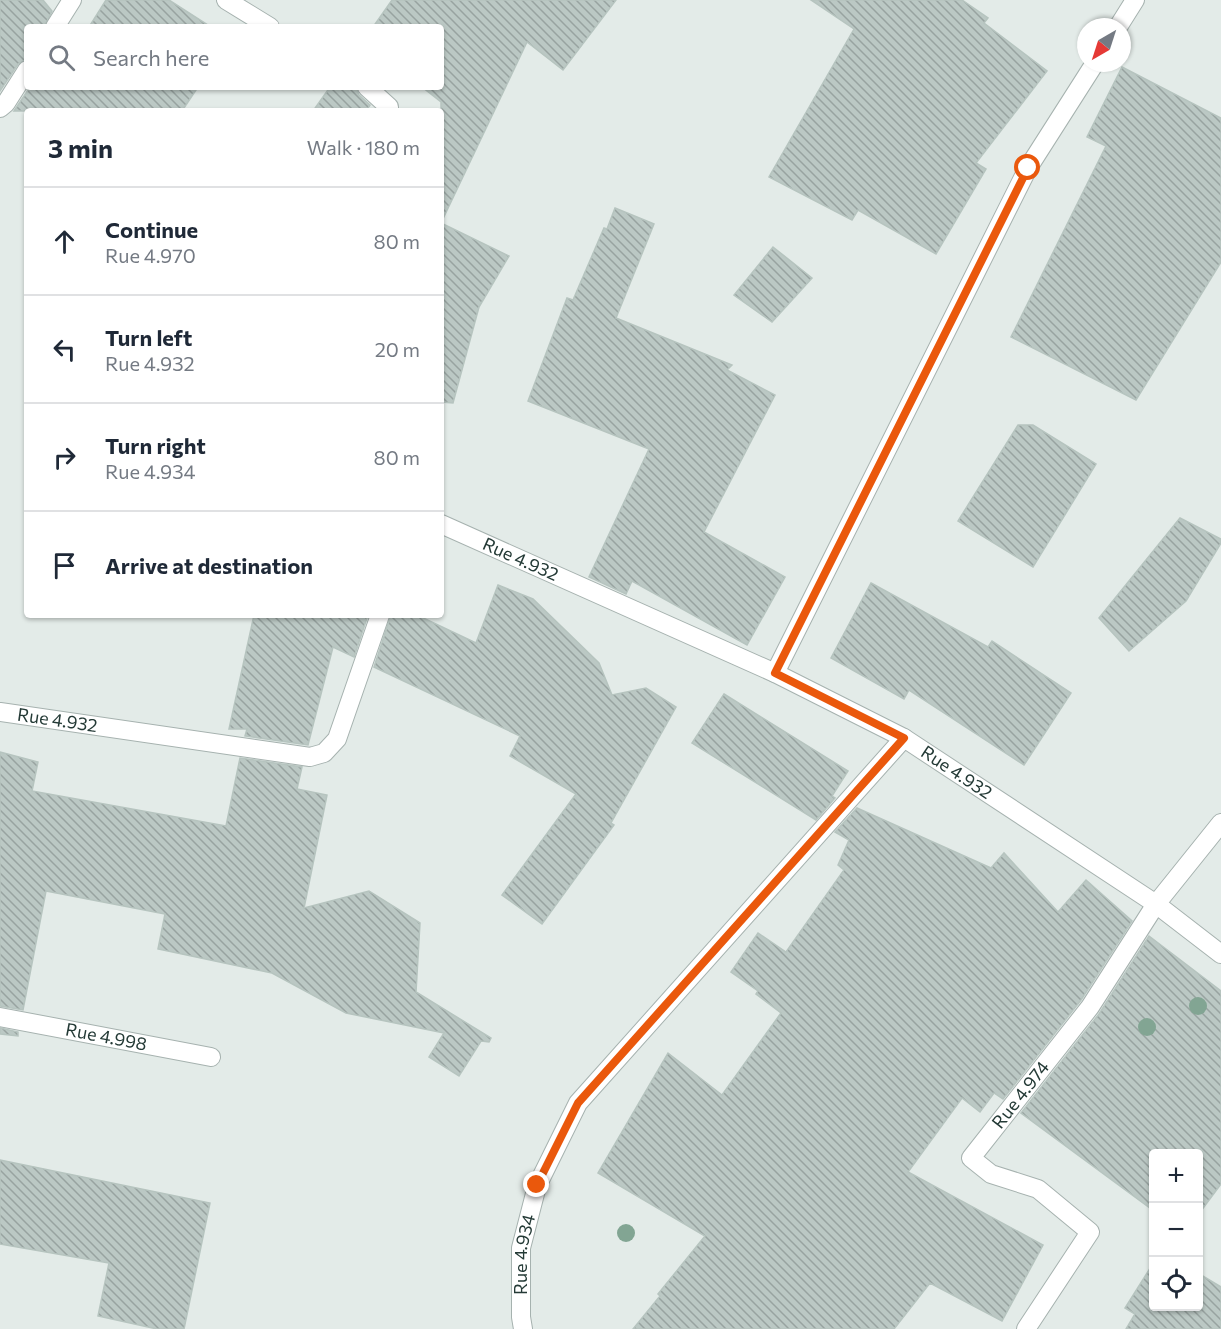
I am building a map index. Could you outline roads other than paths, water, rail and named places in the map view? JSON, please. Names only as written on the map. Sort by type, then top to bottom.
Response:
[{"type":"street","points":[[57,24],[72,0]]},
{"type":"street","points":[[226,0],[265,24]]},
{"type":"street","points":[[1124,18],[1135,0]]},
{"type":"street","points":[[775,673],[1028,168],[1089,72]]},
{"type":"street","points":[[0,108],[6,103],[24,75]]},
{"type":"street","points":[[370,90],[389,108]]},
{"type":"street","name":"Rue 4.932","points":[[444,525],[775,673],[904,738],[1156,904],[1221,954]]},
{"type":"street","name":"Rue 4.932","points":[[0,712],[310,757],[324,753],[338,739],[379,618]]},
{"type":"street","name":"Rue 4.934","points":[[524,1329],[521,1317],[521,1248],[537,1185],[578,1103],[904,738]]},
{"type":"street","name":"Rue 4.974","points":[[1026,1329],[1090,1232],[1038,1189],[991,1174],[971,1158],[1090,1006],[1156,904],[1221,823]]},
{"type":"street","name":"Rue 4.998","points":[[0,1017],[211,1057]]}]
